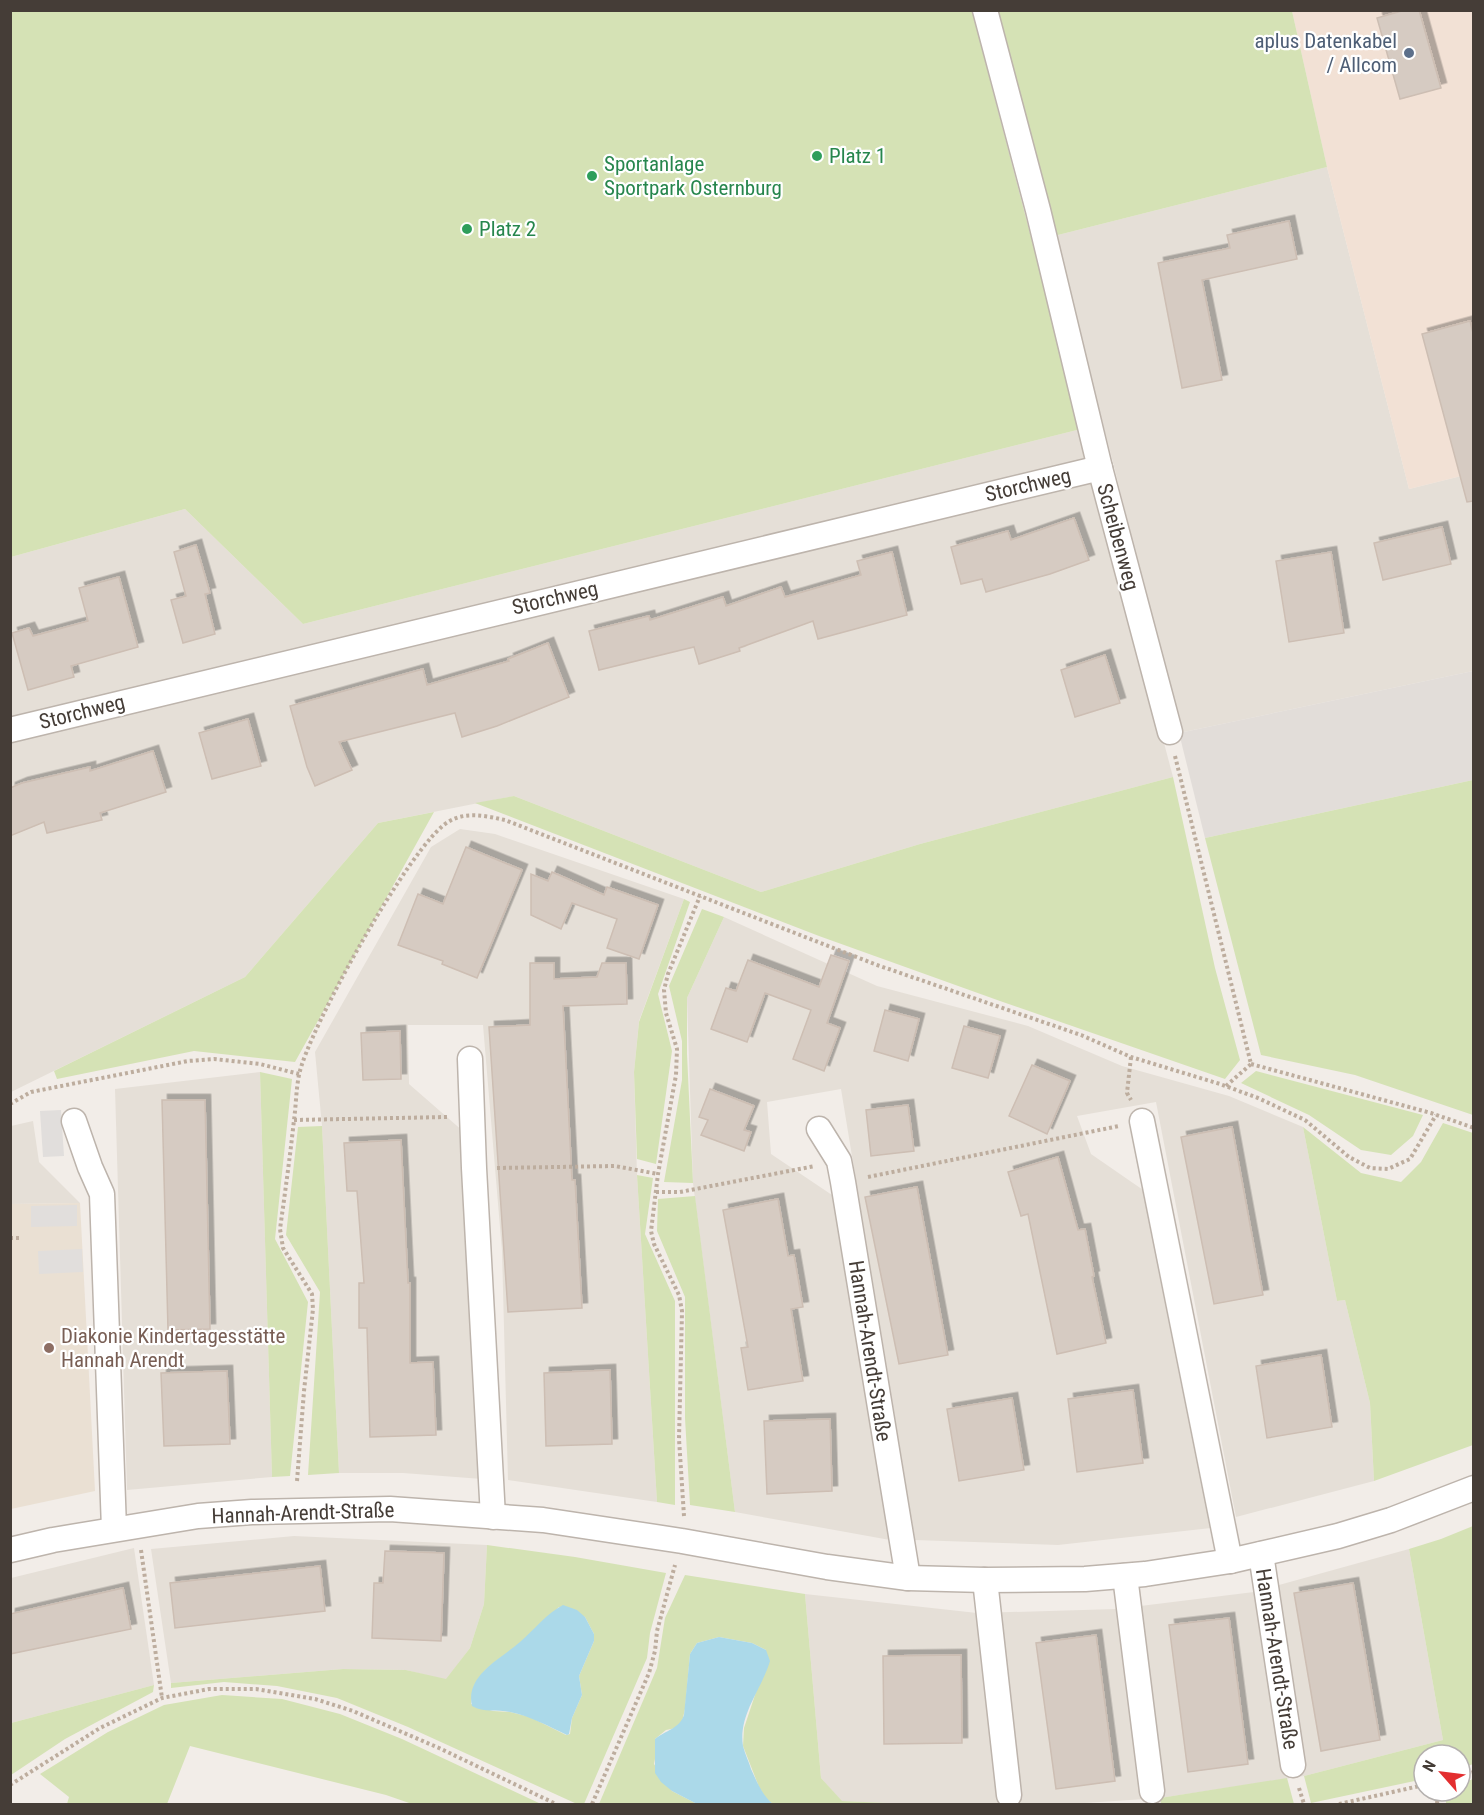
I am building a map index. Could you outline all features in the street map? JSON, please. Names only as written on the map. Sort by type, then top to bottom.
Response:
[{"type":"street","name":"Scheibenweg","points":[[985,10],[1038,210],[1100,468],[1170,732]]},
{"type":"street","name":"Storchweg","points":[[10,730],[1100,468]]},
{"type":"street","points":[[470,1059],[493,1516]]},
{"type":"street","points":[[74,1121],[102,1194],[126,1527]]},
{"type":"street","name":"Hannah-Arendt-Straße","points":[[1142,1122],[1230,1561]]},
{"type":"street","name":"Hannah-Arendt-Straße","points":[[819,1129],[841,1172],[908,1578]]},
{"type":"street","name":"Hannah-Arendt-Straße","points":[[10,1550],[126,1527],[198,1516],[390,1509],[543,1520],[827,1567],[908,1578],[1085,1579],[1230,1561],[1338,1536],[1392,1520],[1473,1488]]},
{"type":"street","name":"Hannah-Arendt-Straße","points":[[1261,1554],[1293,1765]]},
{"type":"street","points":[[1125,1575],[1152,1791]]},
{"type":"street","points":[[985,1580],[1009,1795]]},
{"type":"path","points":[[1170,732],[1251,1064]]},
{"type":"path","points":[[297,1481],[313,1309],[312,1294],[283,1248],[280,1229],[299,1074],[332,998],[403,875],[439,828],[461,816],[476,815],[505,820],[877,964],[1081,1035],[1131,1057],[1258,1098],[1305,1120],[1349,1157],[1370,1168],[1388,1169],[1410,1159],[1436,1114]]},
{"type":"path","points":[[592,1804],[649,1673],[657,1631],[682,1542],[684,1516],[679,1439],[682,1311],[679,1295],[654,1244],[651,1231],[658,1173],[676,1075],[677,1049],[666,1013],[664,990],[668,974],[700,896]]},
{"type":"path","points":[[656,1192],[680,1192],[841,1172],[1142,1122],[1127,1093],[1131,1057]]},
{"type":"path","points":[[10,1104],[31,1092],[188,1061],[226,1059],[260,1064],[299,1074]]},
{"type":"path","points":[[1226,1086],[1251,1064]]},
{"type":"path","points":[[1251,1064],[1436,1114],[1473,1128]]},
{"type":"path","points":[[294,1120],[472,1117]]},
{"type":"path","points":[[474,1168],[615,1166],[658,1173]]},
{"type":"path","points":[[10,1238],[20,1238]]},
{"type":"path","points":[[126,1527],[162,1698]]},
{"type":"path","points":[[10,1785],[100,1728],[162,1698],[228,1688],[256,1689],[325,1701],[439,1748],[555,1804]]},
{"type":"path","points":[[1340,1804],[1412,1788]]},
{"type":"shaded area","points":[[1292,11],[1473,11],[1473,473],[1409,489],[1327,167]]},
{"type":"shaded area","points":[[1327,167],[1409,489],[1473,473],[1473,671],[1179,733],[1115,470],[1054,236]]},
{"type":"shaded area","points":[[1081,429],[1173,777],[920,844],[761,892],[514,796],[378,823],[245,977],[11,1092],[11,557],[185,509],[303,624]]},
{"type":"shaded area","points":[[1473,671],[1473,780],[1205,838],[1179,733]]},
{"type":"shaded area","points":[[460,829],[495,834],[684,899],[639,1021],[634,1072],[637,1175],[657,1502],[508,1480],[502,1251],[483,1025],[408,1025],[409,1084],[464,1132],[482,1479],[403,1473],[339,1473],[322,1126],[315,1052],[431,847]]},
{"type":"shaded area","points":[[724,917],[877,986],[1028,1026],[1122,1066],[1229,1096],[1303,1127],[1337,1301],[1345,1300],[1370,1403],[1374,1481],[1236,1517],[1156,1102],[1077,1116],[1091,1154],[1146,1192],[1211,1528],[1058,1545],[915,1540],[841,1089],[767,1102],[771,1154],[832,1195],[890,1540],[735,1512],[693,1183],[687,998]]},
{"type":"shaded area","points":[[260,1072],[272,1477],[127,1490],[115,1089]]},
{"type":"shaded area","points":[[61,1110],[64,1156],[43,1157],[40,1111]]},
{"type":"shaded area","points":[[33,1121],[39,1162],[80,1203],[11,1204],[11,1126]]},
{"type":"shaded area","name":"Diakonie Kindertagesstätte Hannah Arendt","points":[[80,1203],[95,1491],[11,1509],[10,1204]]},
{"type":"shaded area","points":[[77,1205],[77,1226],[31,1227],[31,1206]]},
{"type":"shaded area","points":[[82,1249],[83,1272],[39,1274],[38,1251]]},
{"type":"shaded area","points":[[294,1536],[487,1545],[484,1604],[470,1648],[446,1680],[406,1670],[343,1669],[171,1683],[151,1549]]},
{"type":"shaded area","points":[[134,1548],[154,1685],[11,1723],[11,1578]]},
{"type":"shaded area","points":[[1409,1549],[1443,1740],[1431,1743],[1412,1743],[1412,1748],[1304,1776],[1160,1798],[1070,1804],[910,1804],[841,1801],[821,1778],[805,1594],[977,1613],[1116,1609],[1254,1592]]},
{"type":"green space","points":[[11,11],[972,11],[1081,429],[303,624],[185,509],[11,557]]},
{"type":"green space","points":[[994,11],[1292,11],[1327,167],[1054,236]]},
{"type":"green space","points":[[1173,777],[1215,968],[1240,1060],[1225,1079],[819,936],[475,803],[514,796],[761,892],[920,844]]},
{"type":"green space","points":[[1473,780],[1473,1115],[1355,1075],[1261,1055],[1205,838]]},
{"type":"green space","points":[[434,812],[295,1062],[194,1051],[57,1079],[54,1071],[245,977],[378,823]]},
{"type":"green space","points":[[684,899],[690,902],[658,994],[672,1051],[656,1164],[637,1159],[634,1072],[639,1022]]},
{"type":"green space","points":[[702,909],[724,917],[687,998],[687,1054],[693,1183],[664,1182],[682,1080],[682,1041],[669,986]]},
{"type":"green space","points":[[1256,1071],[1423,1115],[1413,1136],[1391,1155],[1361,1150],[1309,1115],[1241,1083]]},
{"type":"green space","points":[[260,1072],[292,1079],[275,1239],[308,1302],[290,1476],[272,1477]]},
{"type":"green space","points":[[1443,1123],[1473,1133],[1473,1445],[1374,1481],[1370,1403],[1345,1300],[1337,1301],[1303,1127],[1361,1173],[1401,1182],[1421,1162]]},
{"type":"green space","points":[[322,1126],[339,1473],[308,1475],[320,1292],[286,1235],[298,1127]]},
{"type":"green space","points":[[637,1175],[653,1178],[645,1234],[675,1301],[675,1505],[657,1502]]},
{"type":"green space","points":[[695,1196],[735,1512],[690,1505],[685,1418],[685,1297],[657,1231],[658,1199]]},
{"type":"green space","points":[[1473,1526],[1472,1764],[1472,1743],[1431,1743],[1443,1740],[1409,1549]]},
{"type":"green space","points":[[487,1545],[666,1573],[650,1633],[647,1658],[584,1804],[577,1804],[408,1727],[337,1698],[277,1686],[224,1682],[171,1688],[171,1683],[343,1669],[406,1670],[446,1679],[470,1648],[484,1604]],"holes":[[[559,1607],[585,1617],[594,1634],[594,1641],[579,1676],[582,1695],[572,1718],[570,1734],[566,1735],[530,1717],[493,1711],[471,1704],[477,1682],[487,1668],[518,1645]]]},
{"type":"green space","points":[[685,1575],[805,1594],[821,1778],[842,1801],[910,1804],[773,1804],[766,1799],[743,1746],[744,1728],[766,1650],[752,1643],[719,1637],[697,1643],[690,1654],[682,1722],[676,1728],[666,1730],[655,1739],[657,1749],[654,1764],[672,1791],[697,1804],[599,1804],[657,1668],[665,1618]]},
{"type":"green space","points":[[154,1685],[153,1692],[65,1739],[11,1775],[11,1723]]},
{"type":"green space","points":[[222,1695],[282,1699],[340,1714],[402,1739],[541,1804],[412,1804],[386,1795],[190,1746],[167,1804],[67,1804],[69,1797],[40,1774],[108,1732],[164,1705]]},
{"type":"green space","points":[[1412,1748],[1412,1782],[1311,1803],[1304,1776]]},
{"type":"green space","points":[[1287,1778],[1294,1804],[1161,1804],[1160,1798]]},
{"type":"green space","points":[[1472,1779],[1473,1804],[1446,1804],[1472,1803]]},
{"type":"water","points":[[563,1605],[577,1610],[585,1617],[594,1634],[594,1641],[579,1676],[582,1695],[572,1718],[569,1734],[517,1714],[472,1706],[471,1695],[474,1685],[486,1669]]},
{"type":"water","points":[[719,1637],[752,1643],[766,1650],[770,1661],[747,1713],[742,1735],[743,1746],[751,1769],[763,1792],[773,1804],[697,1804],[672,1791],[661,1782],[655,1773],[655,1739],[676,1726],[684,1715],[690,1654],[697,1643]]},
{"type":"building","name":"aplus Datenkabel / Allcom","points":[[1405,10],[1419,10],[1441,88],[1400,99],[1377,18]]},
{"type":"building","points":[[1289,221],[1297,259],[1202,280],[1222,380],[1182,388],[1158,263],[1230,248],[1227,235]]},
{"type":"building","points":[[1470,321],[1473,333],[1473,501],[1467,502],[1422,334]]},
{"type":"building","points":[[1074,518],[1089,560],[986,592],[982,579],[961,584],[951,547],[1008,531],[1011,540]]},
{"type":"building","points":[[1442,527],[1451,564],[1383,580],[1374,543]]},
{"type":"building","points":[[196,545],[210,593],[205,594],[215,634],[183,643],[171,600],[186,596],[174,552]]},
{"type":"building","points":[[892,552],[907,615],[818,639],[813,621],[739,648],[740,651],[699,664],[694,647],[599,670],[589,631],[649,616],[650,620],[723,597],[726,606],[781,587],[785,597],[861,575],[857,561]]},
{"type":"building","points":[[1331,552],[1344,633],[1289,642],[1276,561]]},
{"type":"building","points":[[119,577],[138,647],[71,666],[74,677],[28,690],[12,633],[29,628],[33,636],[88,621],[79,588]]},
{"type":"building","points":[[548,643],[569,697],[497,726],[462,737],[455,713],[339,742],[352,770],[315,786],[307,767],[290,706],[423,669],[427,685],[509,661],[508,659]]},
{"type":"building","points":[[1105,655],[1120,703],[1075,717],[1061,670]]},
{"type":"building","points":[[248,719],[261,766],[212,779],[199,733]]},
{"type":"building","points":[[153,751],[166,792],[100,813],[102,820],[47,833],[44,822],[10,836],[10,788],[90,767],[90,771]]},
{"type":"building","points":[[466,847],[522,870],[477,978],[442,964],[443,961],[398,945],[418,894],[443,904]]},
{"type":"building","points":[[552,872],[604,895],[607,887],[658,905],[639,959],[607,948],[617,919],[572,903],[561,929],[531,915],[531,874],[548,881]]},
{"type":"building","points":[[831,955],[849,961],[827,1023],[840,1028],[824,1071],[793,1059],[811,1010],[765,993],[747,1042],[711,1029],[726,988],[736,991],[748,960],[819,987]]},
{"type":"building","points":[[530,963],[554,963],[554,979],[597,977],[602,963],[626,963],[627,1004],[563,1006],[572,1180],[575,1180],[582,1308],[508,1312],[489,1027],[530,1025]]},
{"type":"building","points":[[885,1010],[919,1019],[908,1061],[874,1051]]},
{"type":"building","points":[[964,1026],[1000,1036],[988,1078],[952,1068]]},
{"type":"building","points":[[400,1031],[401,1079],[363,1080],[361,1033]]},
{"type":"building","points":[[1032,1065],[1070,1081],[1047,1134],[1009,1116]]},
{"type":"building","points":[[710,1089],[754,1106],[744,1130],[751,1132],[744,1151],[701,1135],[708,1120],[699,1117]]},
{"type":"building","points":[[162,1100],[205,1100],[210,1329],[168,1330]]},
{"type":"building","points":[[908,1105],[914,1151],[871,1156],[866,1110]]},
{"type":"building","points":[[1232,1127],[1263,1295],[1214,1304],[1181,1137]]},
{"type":"building","points":[[401,1140],[408,1283],[410,1283],[410,1363],[433,1362],[436,1435],[370,1437],[367,1328],[359,1328],[359,1283],[364,1283],[357,1191],[347,1191],[344,1143]]},
{"type":"building","points":[[1058,1157],[1078,1230],[1085,1229],[1094,1276],[1092,1277],[1106,1343],[1057,1354],[1028,1214],[1021,1216],[1008,1172]]},
{"type":"building","points":[[917,1187],[948,1355],[899,1364],[865,1197]]},
{"type":"building","points":[[778,1199],[788,1256],[794,1255],[803,1307],[791,1309],[803,1381],[748,1390],[741,1348],[748,1347],[723,1210]]},
{"type":"building","points":[[1321,1355],[1332,1427],[1267,1438],[1256,1366]]},
{"type":"building","points":[[610,1370],[612,1444],[546,1446],[544,1373]]},
{"type":"building","points":[[227,1371],[230,1444],[164,1446],[161,1373]]},
{"type":"building","points":[[1133,1390],[1143,1463],[1077,1472],[1068,1399]]},
{"type":"building","points":[[1012,1398],[1024,1470],[959,1481],[947,1409]]},
{"type":"building","points":[[830,1419],[832,1491],[767,1494],[764,1421]]},
{"type":"building","points":[[385,1551],[444,1553],[441,1641],[372,1638],[374,1583],[383,1583]]},
{"type":"building","points":[[320,1566],[325,1611],[175,1628],[170,1583]]},
{"type":"building","points":[[1353,1583],[1380,1740],[1321,1751],[1294,1593]]},
{"type":"building","points":[[123,1588],[131,1629],[10,1654],[10,1614]]},
{"type":"building","points":[[1229,1618],[1248,1764],[1188,1772],[1169,1625]]},
{"type":"building","points":[[1096,1635],[1115,1781],[1056,1789],[1036,1643]]},
{"type":"building","points":[[961,1655],[962,1743],[884,1744],[883,1656]]},
{"type":"place","name":"aplus Datenkabel / Allcom","points":[[1409,53]]},
{"type":"place","name":"Platz 1","points":[[817,156]]},
{"type":"place","name":"Sportanlage Sportpark Osternburg","points":[[592,176]]},
{"type":"place","name":"Platz 2","points":[[467,229]]},
{"type":"place","name":"Diakonie Kindertagesstätte Hannah Arendt","points":[[49,1348]]}]
